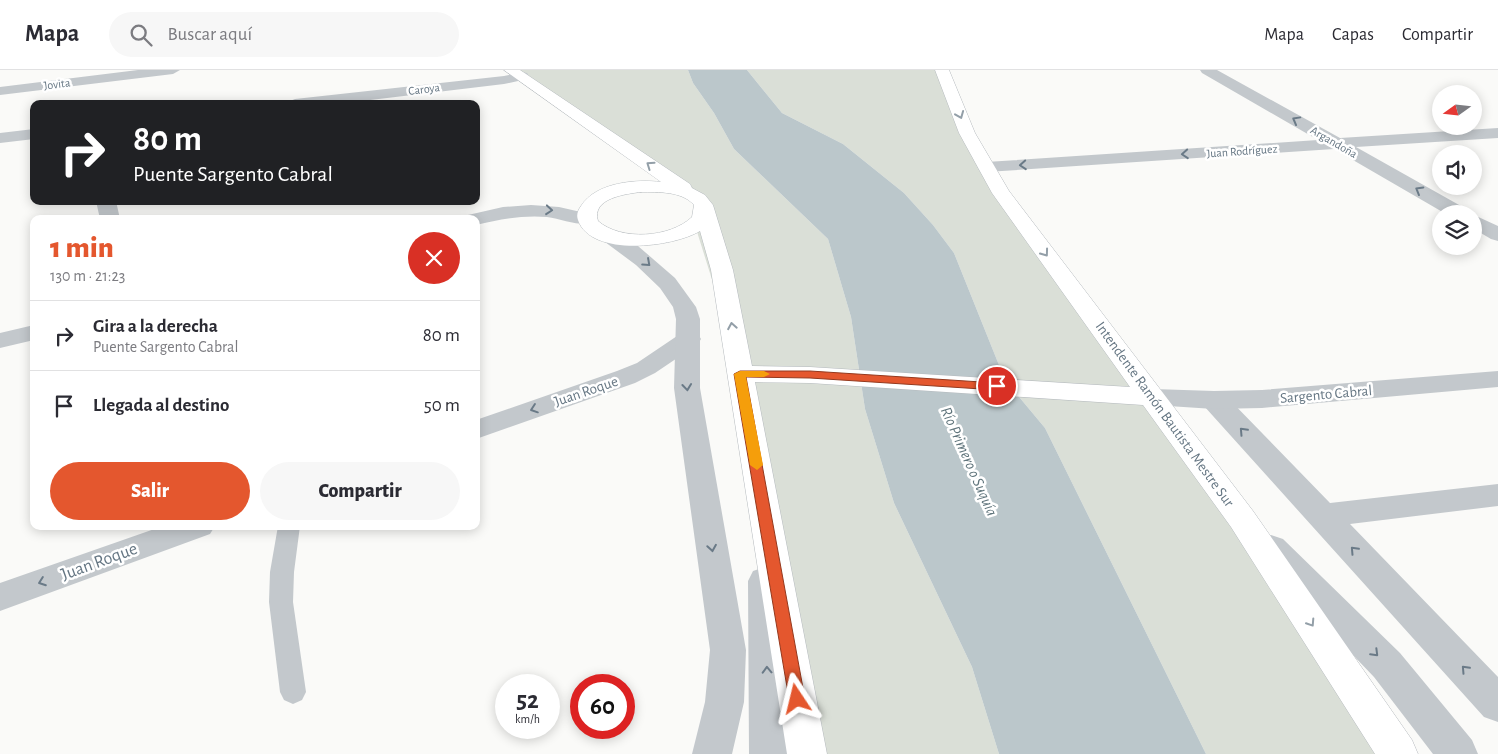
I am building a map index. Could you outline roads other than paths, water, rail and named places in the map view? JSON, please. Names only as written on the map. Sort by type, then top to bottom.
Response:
[{"type":"main road","name":"Intendente Ramón Bautista Mestre Sur","points":[[942,70],[967,133],[1001,193],[1242,519],[1398,754]]},
{"type":"main road","points":[[517,73],[697,200],[703,214],[697,223],[684,231],[666,237],[646,240],[626,239],[608,235],[598,230],[587,218],[588,210],[595,201],[607,194],[622,189],[659,186],[697,200]]},
{"type":"main road","points":[[697,200],[722,270],[807,754]]},
{"type":"main road","points":[[740,374],[810,375],[1153,397]]},
{"type":"street","name":"Jovita","points":[[0,90],[173,70]]},
{"type":"street","name":"Argandoña","points":[[1207,70],[1445,205]]},
{"type":"street","name":"Caroya","points":[[330,100],[504,80],[517,73]]},
{"type":"street","points":[[0,90],[8,76]]},
{"type":"street","points":[[0,138],[30,134]]},
{"type":"street","name":"Juan Rodríguez","points":[[986,168],[1495,135]]},
{"type":"street","points":[[480,218],[511,211],[555,211],[587,218]]},
{"type":"street","points":[[1482,226],[1498,235]]},
{"type":"street","points":[[608,235],[641,258],[677,295],[687,312],[690,352],[686,375],[687,388],[728,650],[728,679],[722,717],[712,754]]},
{"type":"street","points":[[0,341],[30,333]]},
{"type":"street","name":"Juan Roque","points":[[480,429],[626,377],[646,368],[689,339]]},
{"type":"street","name":"Sargento Cabral","points":[[1153,397],[1214,400],[1262,399],[1496,381]]},
{"type":"street","points":[[1214,400],[1498,704]]},
{"type":"street","points":[[1322,516],[1498,494]]},
{"type":"street","points":[[762,498],[769,754]]},
{"type":"street","points":[[1242,519],[1387,665],[1458,754]]},
{"type":"street","name":"Juan Roque","points":[[0,597],[153,534],[176,530]]},
{"type":"lane","points":[[287,530],[282,572],[282,602],[293,692]]},
{"type":"water","name":"Río Primero o Suquía","points":[[688,70],[747,70],[782,113],[843,144],[904,193],[933,225],[954,253],[1005,380],[1045,428],[1206,754],[999,754],[972,667],[894,503],[865,409],[851,317],[828,239],[734,149],[714,113],[693,83]]}]
